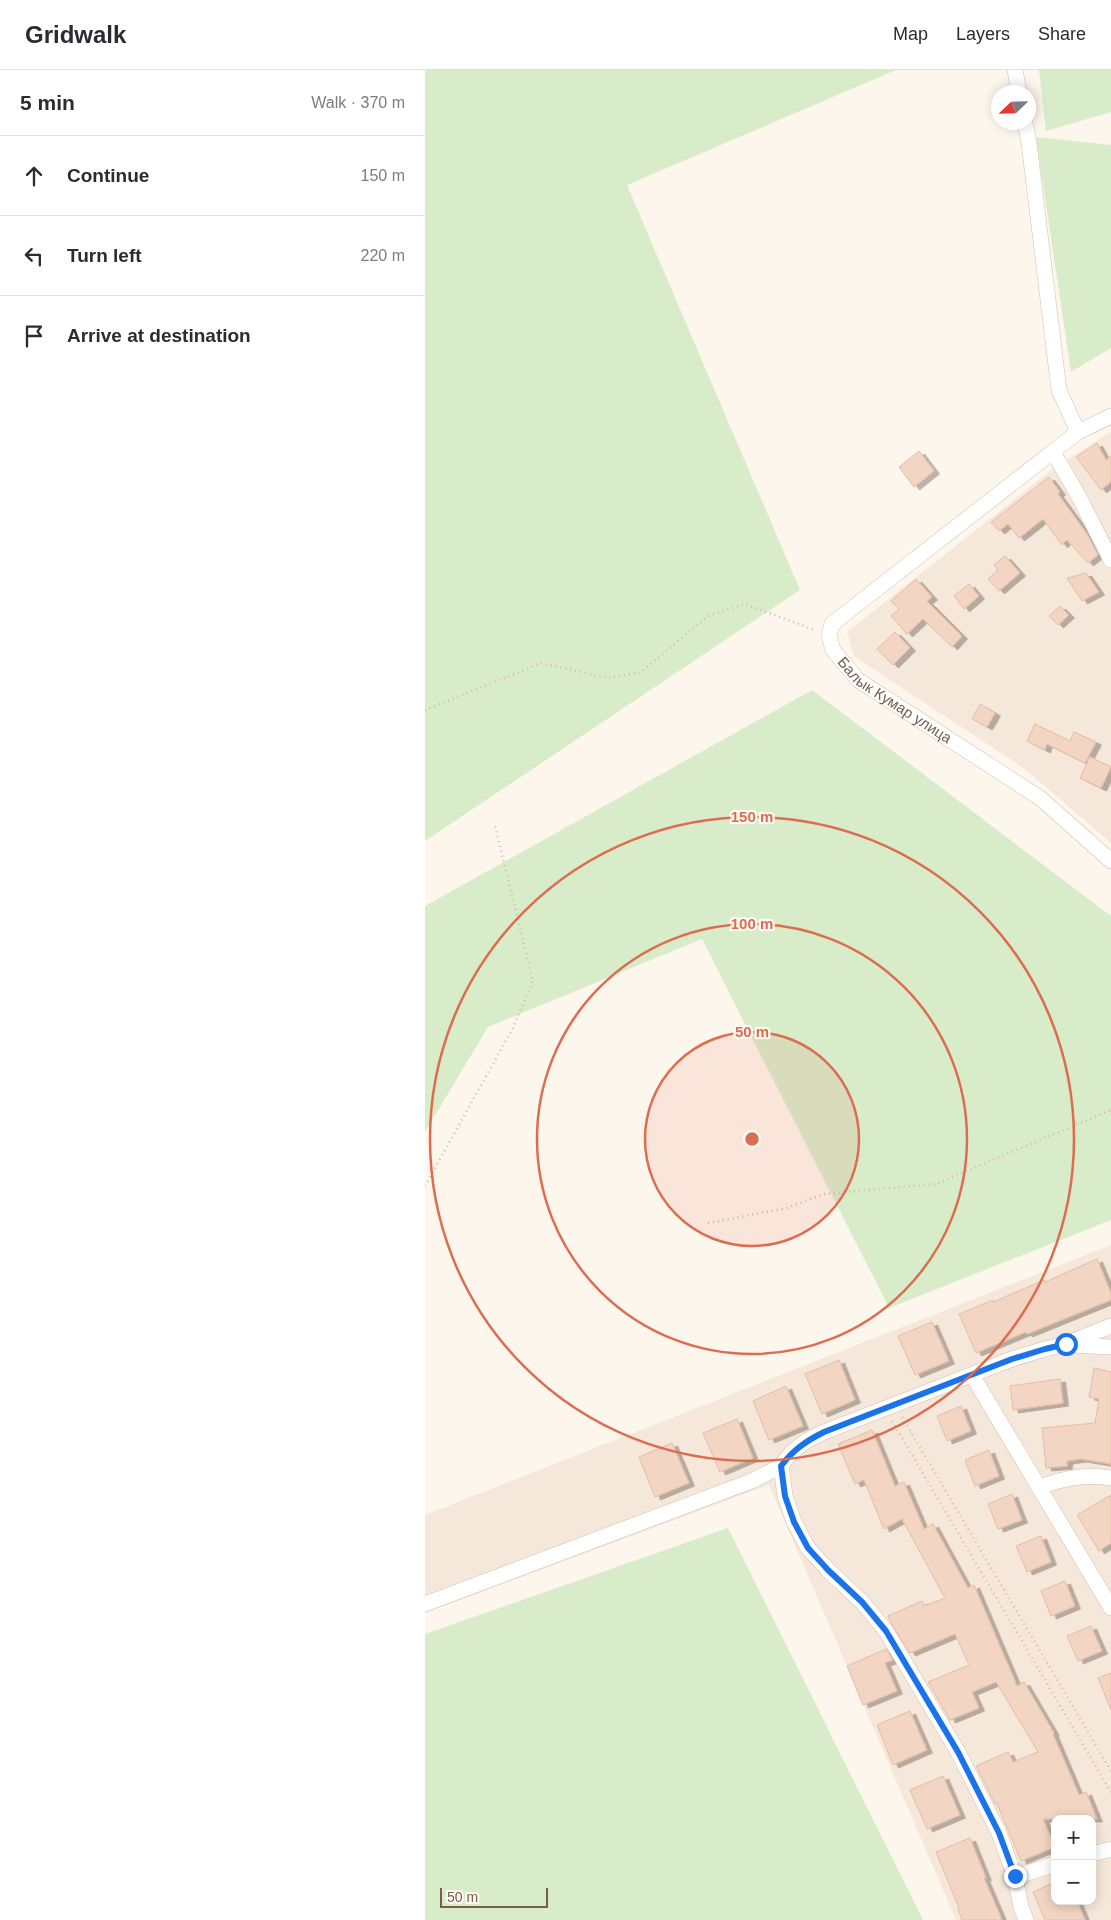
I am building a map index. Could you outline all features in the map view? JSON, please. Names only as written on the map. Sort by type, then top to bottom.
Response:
[{"type":"street","points":[[1015,70],[1018,85]]},
{"type":"street","points":[[1027,130],[1059,390],[1078,432]]},
{"type":"street","points":[[829,635],[832,624],[1078,432],[1111,416]]},
{"type":"street","points":[[1053,452],[1078,495],[1111,560]]},
{"type":"street","name":"Балык Кумар улица","points":[[829,635],[833,650],[858,680],[1040,798],[1111,861]]},
{"type":"street","points":[[425,1604],[754,1480],[781,1466],[791,1453],[824,1432],[972,1375],[1045,1349],[1066,1344],[1111,1326]]},
{"type":"street","points":[[1066,1344],[1111,1347]]},
{"type":"street","points":[[972,1375],[1111,1608]]},
{"type":"street","points":[[781,1466],[785,1496],[794,1522],[808,1548],[862,1602],[886,1631],[958,1752],[999,1833],[1015,1876],[1021,1907],[1026,1920]]},
{"type":"street","points":[[1040,1487],[1064,1478],[1079,1476],[1111,1478]]},
{"type":"street","points":[[1096,1853],[1111,1849]]},
{"type":"street","points":[[1015,1876],[1051,1865]]},
{"type":"path","points":[[425,710],[541,663],[608,678],[641,672],[708,616],[745,604],[829,635]]},
{"type":"path","points":[[425,1186],[513,1028],[533,981],[495,826]]},
{"type":"path","points":[[708,1223],[787,1208],[823,1194],[936,1184],[1111,1110]]},
{"type":"path","points":[[890,1407],[1111,1771]]},
{"type":"path","points":[[890,1407],[1111,1792]]},
{"type":"shaded area","points":[[1111,432],[1111,843],[1025,769],[854,656],[847,632],[1054,468]]},
{"type":"shaded area","points":[[1111,1245],[1111,1920],[956,1920],[769,1485],[425,1613],[425,1515]]},
{"type":"green space","points":[[425,70],[896,70],[627,185],[800,590],[425,841]]},
{"type":"green space","points":[[1039,70],[1111,70],[1111,112],[1046,131]]},
{"type":"green space","points":[[1036,137],[1111,145],[1111,348],[1071,372]]},
{"type":"green space","points":[[812,690],[1111,916],[1111,1220],[889,1308],[702,939],[488,1027],[425,1132],[425,906]]},
{"type":"green space","points":[[728,1528],[923,1920],[425,1920],[425,1634]]},
{"type":"building","points":[[1097,443],[1106,460],[1111,456],[1111,482],[1101,490],[1076,457]]},
{"type":"building","points":[[919,451],[934,471],[914,487],[899,467]]},
{"type":"building","points":[[1049,477],[1060,492],[1058,494],[1087,534],[1098,555],[1088,563],[1067,540],[1062,545],[1043,519],[1019,538],[1008,524],[999,531],[991,522]]},
{"type":"building","points":[[1005,556],[1020,573],[999,591],[988,579],[998,570],[994,565]]},
{"type":"building","points":[[1086,573],[1099,592],[1082,601],[1067,578]]},
{"type":"building","points":[[916,579],[932,597],[927,601],[962,636],[952,647],[923,619],[907,634],[891,616],[899,609],[891,601]]},
{"type":"building","points":[[969,584],[979,596],[964,609],[954,596]]},
{"type":"building","points":[[1060,606],[1069,615],[1058,625],[1049,616]]},
{"type":"building","points":[[895,632],[910,648],[893,665],[877,649]]},
{"type":"building","points":[[980,704],[995,713],[987,727],[972,719]]},
{"type":"building","points":[[1035,724],[1070,741],[1074,732],[1096,742],[1085,763],[1047,744],[1045,750],[1027,741]]},
{"type":"building","points":[[1090,757],[1111,767],[1101,788],[1080,778]]},
{"type":"building","points":[[1097,1259],[1111,1293],[1111,1300],[976,1353],[959,1314],[1044,1280],[1045,1282]]},
{"type":"building","points":[[932,1322],[949,1361],[915,1375],[898,1336]]},
{"type":"building","points":[[839,1360],[855,1400],[822,1414],[805,1374]]},
{"type":"building","points":[[1094,1368],[1111,1372],[1111,1464],[1081,1459],[1067,1461],[1067,1466],[1046,1468],[1042,1428],[1095,1423],[1099,1399],[1089,1397]]},
{"type":"building","points":[[1060,1379],[1063,1403],[1013,1410],[1010,1386]]},
{"type":"building","points":[[786,1386],[803,1426],[769,1440],[753,1401]]},
{"type":"building","points":[[961,1406],[971,1431],[947,1441],[937,1416]]},
{"type":"building","points":[[737,1419],[753,1458],[720,1472],[703,1433]]},
{"type":"building","points":[[872,1430],[895,1486],[904,1482],[924,1529],[933,1524],[968,1588],[974,1585],[1017,1686],[1024,1682],[1054,1733],[1079,1795],[1086,1792],[1095,1815],[1051,1815],[1051,1819],[1043,1819],[1051,1838],[1051,1849],[1021,1861],[997,1804],[995,1804],[976,1766],[1008,1752],[1013,1762],[1038,1752],[996,1682],[972,1692],[979,1708],[950,1720],[928,1682],[969,1665],[955,1634],[910,1653],[891,1623],[888,1616],[922,1601],[924,1606],[945,1598],[902,1519],[884,1529],[864,1480],[855,1484],[838,1444]]},
{"type":"building","points":[[672,1443],[689,1483],[655,1497],[639,1457]]},
{"type":"building","points":[[989,1450],[999,1476],[975,1486],[965,1460]]},
{"type":"building","points":[[1012,1494],[1022,1520],[998,1529],[988,1504]]},
{"type":"building","points":[[1111,1495],[1111,1543],[1099,1551],[1077,1515]]},
{"type":"building","points":[[1041,1536],[1051,1562],[1027,1572],[1016,1546]]},
{"type":"building","points":[[1065,1581],[1075,1606],[1051,1616],[1041,1591]]},
{"type":"building","points":[[1091,1626],[1102,1651],[1078,1661],[1067,1636]]},
{"type":"building","points":[[886,1649],[893,1660],[885,1663],[897,1691],[863,1705],[847,1666]]},
{"type":"building","points":[[1111,1673],[1111,1710],[1098,1678]]},
{"type":"building","points":[[910,1711],[927,1750],[893,1765],[877,1725]]},
{"type":"building","points":[[943,1776],[960,1815],[927,1829],[910,1790]]},
{"type":"building","points":[[970,1838],[1002,1920],[962,1920],[936,1852]]},
{"type":"building","points":[[1051,1884],[1051,1905],[1079,1905],[1085,1920],[1045,1920],[1033,1892]]},
{"type":"route","points":[[1015,1876],[999,1833],[979,1790],[886,1631],[862,1602],[808,1548],[794,1522],[785,1496],[781,1466],[791,1453],[824,1432],[1012,1359],[1066,1344]]}]
